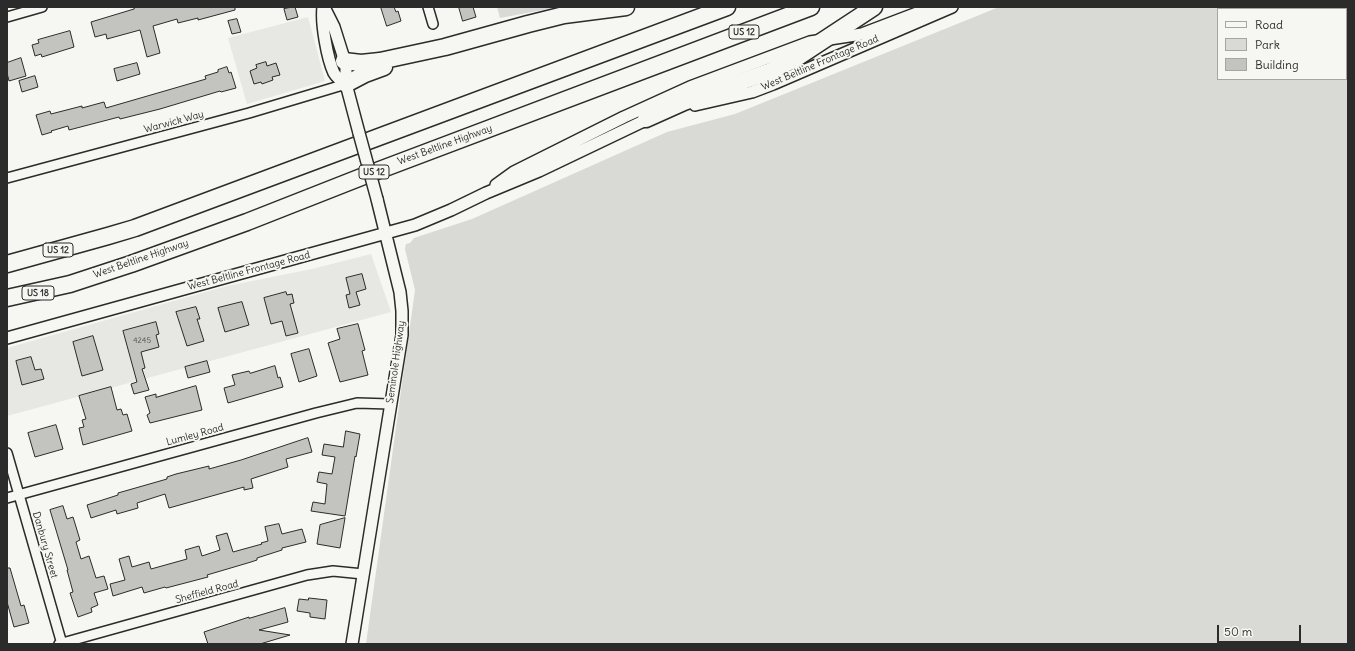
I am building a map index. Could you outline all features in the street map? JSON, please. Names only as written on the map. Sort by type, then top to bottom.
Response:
[{"type":"highway","points":[[344,61],[369,63],[445,46],[564,15],[626,7]]},
{"type":"highway","name":"US 12","points":[[7,264],[108,236],[188,208],[727,7]]},
{"type":"highway","name":"West Beltline Highway","points":[[7,298],[70,284],[131,264],[247,222],[377,171],[812,7]]},
{"type":"highway","points":[[646,119],[684,102],[771,71],[795,59],[874,7]]},
{"type":"highway","points":[[346,84],[368,73],[445,46]]},
{"type":"highway","points":[[7,254],[108,236]]},
{"type":"highway","name":"US 18","points":[[7,303],[70,284]]},
{"type":"street","points":[[7,16],[42,7]]},
{"type":"street","name":"Seminole Highway","points":[[324,7],[334,27],[344,61],[346,69],[346,84],[386,233],[400,292],[402,311],[402,335],[352,644]]},
{"type":"street","name":"Seminole Highway","points":[[324,7],[323,27],[332,68],[336,75],[346,84]]},
{"type":"street","points":[[428,7],[433,24]]},
{"type":"street","name":"West Beltline Frontage Road","points":[[486,193],[514,172],[669,96],[792,48],[825,39],[862,34],[933,7]]},
{"type":"street","name":"West Beltline Frontage Road","points":[[7,338],[414,225],[539,171],[646,119],[676,109],[752,92],[952,7]]},
{"type":"street","name":"Warwick Way","points":[[7,178],[249,113],[346,84]]},
{"type":"street","name":"Lumley Road","points":[[7,498],[316,413],[357,403],[390,404]]},
{"type":"street","name":"Danbury Street","points":[[7,453],[61,644]]},
{"type":"street","name":"Sheffield Road","points":[[61,644],[307,575],[333,571],[363,574]]},
{"type":"shaded area","points":[[308,17],[325,81],[247,104],[228,38]]},
{"type":"shaded area","points":[[371,254],[391,312],[7,416],[7,348],[227,286],[312,269]]},
{"type":"green space","points":[[497,7],[559,7],[500,18]]},
{"type":"green space","points":[[999,7],[1348,7],[1348,644],[366,644],[415,290],[405,249],[406,244],[410,243],[414,238],[472,219],[667,132],[735,114]]},
{"type":"building","points":[[134,7],[235,7],[235,10],[198,20],[198,18],[178,23],[177,19],[153,26],[160,53],[147,57],[140,30],[107,39],[106,34],[95,37],[91,22],[134,9]]},
{"type":"building","points":[[295,7],[298,17],[287,20],[284,9]]},
{"type":"building","points":[[381,7],[394,7],[396,12],[398,11],[401,21],[387,26]]},
{"type":"building","points":[[459,7],[473,7],[476,17],[463,21]]},
{"type":"building","points":[[237,19],[241,32],[232,34],[228,21]]},
{"type":"building","points":[[70,31],[74,47],[42,57],[41,54],[35,56],[32,45],[39,43],[38,40]]},
{"type":"building","points":[[21,58],[26,76],[9,81],[7,63]]},
{"type":"building","points":[[266,62],[267,66],[276,63],[280,75],[272,77],[273,80],[262,84],[261,82],[254,84],[250,71],[257,68],[256,65]]},
{"type":"building","points":[[137,63],[140,74],[117,81],[114,69]]},
{"type":"building","points":[[227,67],[229,73],[231,72],[236,88],[220,91],[120,119],[119,117],[69,130],[68,126],[42,135],[36,115],[50,111],[51,114],[104,102],[106,108],[206,79],[205,76],[218,72],[218,70]]},
{"type":"building","points":[[35,76],[38,87],[22,92],[19,81]]},
{"type":"building","points":[[362,274],[366,289],[356,292],[360,305],[349,308],[346,295],[350,294],[346,278]]},
{"type":"building","points":[[286,292],[287,295],[292,294],[294,303],[290,304],[298,333],[286,336],[282,321],[271,324],[264,298]]},
{"type":"building","points":[[242,302],[249,325],[225,332],[218,308]]},
{"type":"building","points":[[196,307],[200,319],[197,319],[204,341],[187,346],[176,312]]},
{"type":"building","points":[[156,322],[159,334],[156,335],[159,347],[141,352],[145,368],[142,369],[149,390],[134,394],[131,384],[137,382],[123,331]]},
{"type":"building","points":[[358,324],[365,350],[362,351],[368,375],[340,382],[328,343],[340,339],[337,329]]},
{"type":"building","points":[[93,336],[103,370],[82,376],[73,342]]},
{"type":"building","points":[[309,349],[317,376],[299,382],[291,354]]},
{"type":"building","points":[[31,357],[35,370],[41,369],[44,379],[22,385],[16,361]]},
{"type":"building","points":[[207,361],[210,372],[188,378],[185,367]]},
{"type":"building","points":[[275,366],[278,378],[280,377],[283,387],[228,403],[224,388],[235,385],[232,375],[249,371],[250,373]]},
{"type":"building","points":[[196,386],[202,410],[150,423],[147,415],[150,413],[145,397],[156,394],[156,397]]},
{"type":"building","points":[[111,387],[117,410],[121,409],[123,415],[127,414],[132,431],[83,445],[79,428],[84,427],[82,420],[86,419],[79,396]]},
{"type":"building","points":[[56,425],[63,449],[35,457],[28,433]]},
{"type":"building","points":[[346,431],[360,434],[345,516],[311,511],[313,502],[325,504],[327,484],[317,482],[319,472],[332,474],[335,457],[322,455],[324,444],[343,447]]},
{"type":"building","points":[[308,438],[312,452],[286,459],[288,467],[251,479],[253,488],[244,490],[244,487],[169,508],[165,494],[137,503],[138,508],[117,514],[116,510],[91,518],[87,505],[118,495],[118,493],[167,479],[167,477],[176,474],[209,466],[209,469],[241,460]]},
{"type":"building","points":[[63,506],[67,519],[73,517],[80,540],[76,542],[81,559],[89,556],[96,578],[104,576],[108,589],[94,593],[98,605],[91,608],[92,612],[78,617],[70,593],[73,592],[68,570],[50,510]]},
{"type":"building","points":[[345,518],[340,548],[317,544],[320,525]]},
{"type":"building","points":[[279,524],[282,534],[302,529],[306,542],[282,548],[282,550],[257,558],[257,560],[207,575],[208,577],[144,593],[142,587],[113,596],[110,584],[125,580],[119,559],[129,556],[132,567],[149,562],[151,569],[187,559],[185,550],[199,546],[202,556],[220,550],[216,536],[227,533],[233,552],[268,541],[265,527]]},
{"type":"building","points":[[7,568],[10,568],[21,606],[24,605],[29,623],[14,627],[7,602]]},
{"type":"building","points":[[309,598],[327,600],[325,619],[310,617],[310,613],[297,611],[299,599],[308,600]]},
{"type":"building","points":[[285,608],[288,622],[259,630],[290,635],[260,644],[208,644],[204,632],[249,617]]}]
